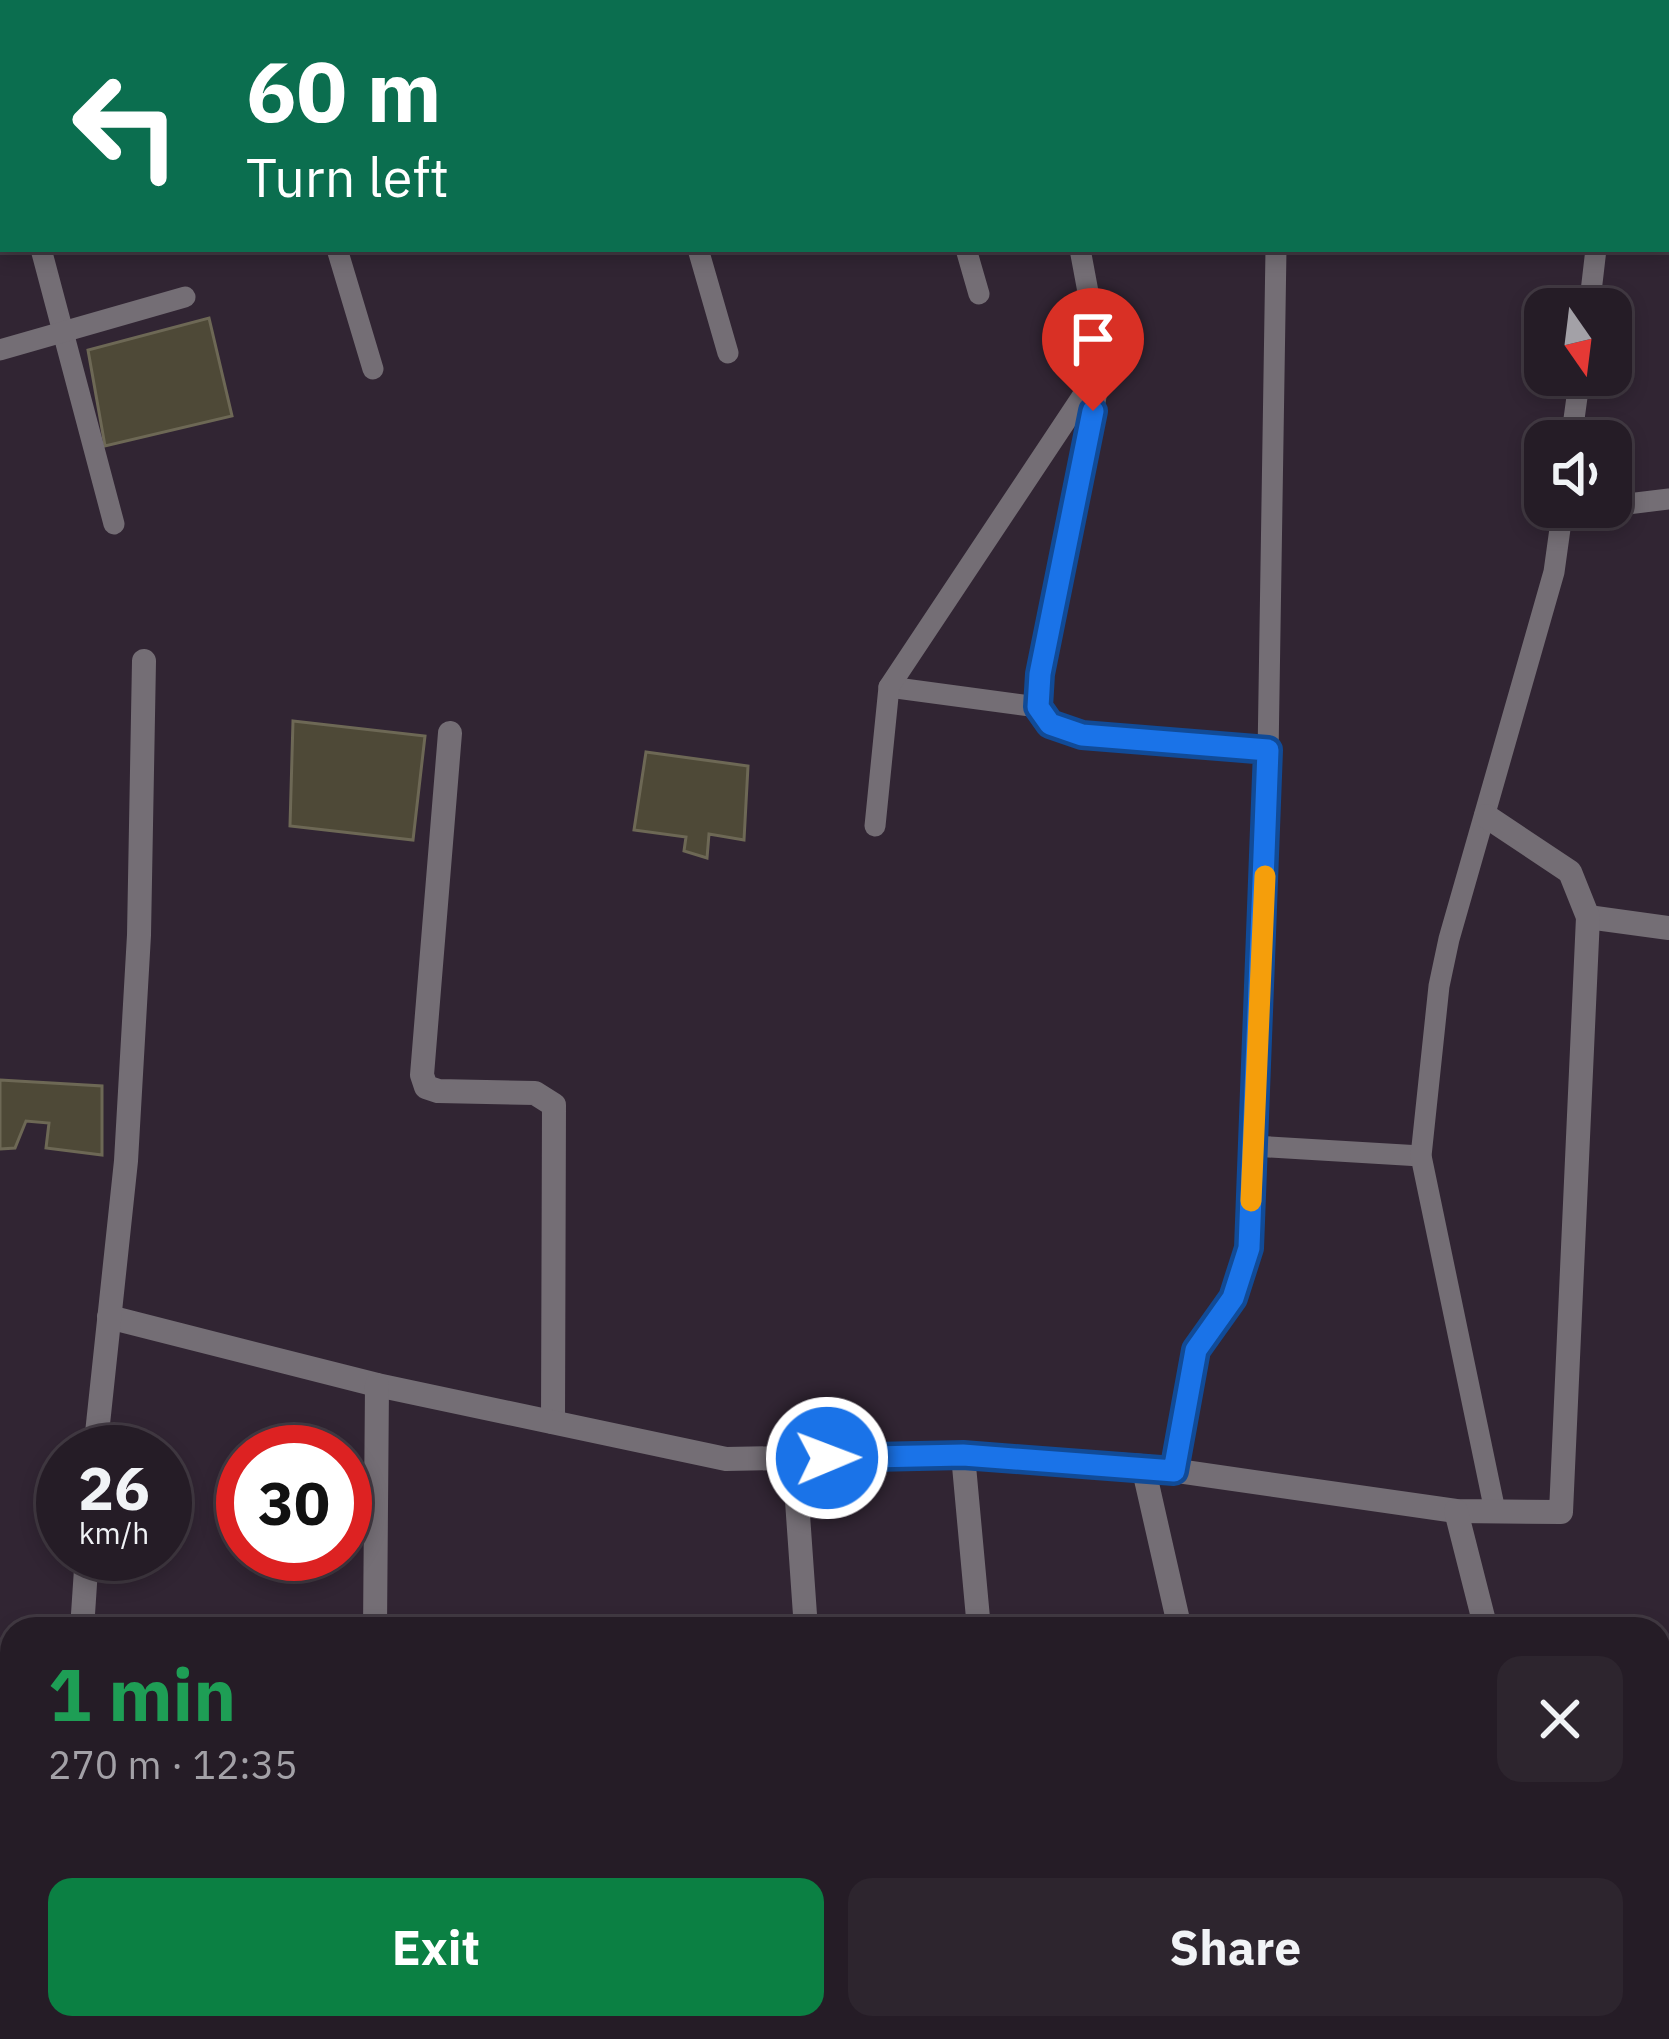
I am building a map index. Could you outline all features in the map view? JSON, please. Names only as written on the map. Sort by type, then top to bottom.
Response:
[{"type":"street","points":[[98,1425],[126,1161],[140,935],[144,661]]},
{"type":"street","points":[[450,733],[422,1075],[426,1087],[438,1091],[535,1093],[554,1105],[553,1422]]},
{"type":"street","points":[[109,1317],[377,1384],[726,1459],[963,1455],[1143,1466],[1456,1511],[1562,1512],[1588,917],[1570,872],[1486,815]]},
{"type":"street","points":[[1588,917],[1669,928]]},
{"type":"street","points":[[375,1617],[377,1384]]},
{"type":"street","points":[[963,1455],[978,1617]]},
{"type":"street","points":[[794,1458],[805,1617]]},
{"type":"street","points":[[1143,1466],[1177,1617]]},
{"type":"street","points":[[1456,1511],[1483,1617]]},
{"type":"street","points":[[83,1617],[85,1581]]},
{"type":"lane","points":[[42,252],[115,524]]},
{"type":"lane","points":[[338,252],[373,369]]},
{"type":"lane","points":[[699,252],[728,353]]},
{"type":"lane","points":[[967,252],[980,294]]},
{"type":"lane","points":[[1081,252],[1102,367],[1040,674],[1038,707],[1050,724],[1082,735],[1268,750]]},
{"type":"lane","points":[[1174,1471],[1196,1350],[1233,1298],[1249,1248],[1268,750],[1276,252]]},
{"type":"lane","points":[[1591,288],[1596,252]]},
{"type":"lane","points":[[0,350],[185,297]]},
{"type":"lane","points":[[875,826],[889,687],[1102,367]]},
{"type":"lane","points":[[1632,504],[1669,499]]},
{"type":"lane","points":[[1495,1511],[1420,1156],[1439,986],[1449,940],[1554,572],[1560,528]]},
{"type":"lane","points":[[889,687],[1038,707]]},
{"type":"lane","points":[[1253,1146],[1420,1156]]},
{"type":"building","points":[[209,318],[232,416],[105,446],[88,350]]},
{"type":"building","points":[[293,721],[425,736],[413,840],[290,826]]},
{"type":"building","points":[[646,752],[748,766],[744,840],[709,834],[707,858],[684,851],[686,837],[634,830]]},
{"type":"building","points":[[0,1080],[102,1086],[102,1155],[46,1148],[49,1123],[26,1121],[15,1148],[0,1149]]},
{"type":"slow traffic","points":[[1251,1201],[1265,876]]},
{"type":"route","points":[[827,1458],[963,1455],[1174,1471],[1196,1350],[1233,1298],[1249,1248],[1268,750],[1082,735],[1050,724],[1038,707],[1040,674],[1093,411]]}]
